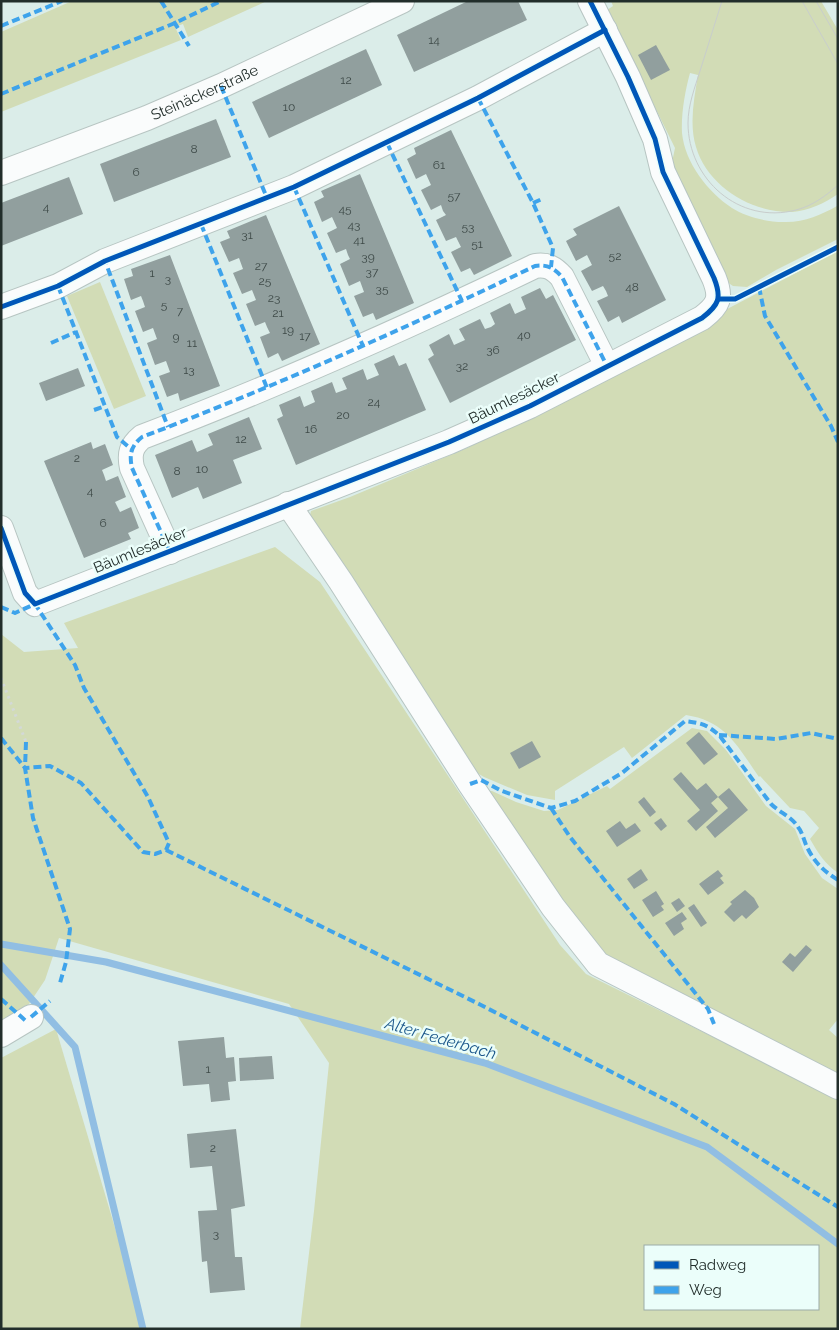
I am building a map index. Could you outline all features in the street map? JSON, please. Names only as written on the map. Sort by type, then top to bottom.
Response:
[{"type":"street","name":"Steinäckerstraße","points":[[1,173],[147,118],[214,89],[402,1]]},
{"type":"street","name":"Bäumlesäcker","points":[[1,528],[25,594],[35,604],[449,442],[530,406],[702,318],[712,310],[719,299],[718,288],[663,172],[656,139],[590,1]]},
{"type":"street","points":[[1,307],[58,286],[105,262],[294,187],[478,98],[605,30]]},
{"type":"street","name":"Bäumlesäcker","points":[[170,552],[132,468],[130,457],[134,443],[142,437],[268,388],[462,302],[536,266],[544,265],[551,267],[562,277],[607,366]]},
{"type":"street","points":[[288,504],[341,582],[470,784],[553,907],[598,964],[838,1087]]},
{"type":"street","points":[[1,1035],[31,1016]]},
{"type":"path","points":[[1,678],[26,742]]},
{"type":"green space","points":[[72,1],[267,1],[188,37],[183,24],[175,27],[181,40],[1,112],[1,32]]},
{"type":"green space","points":[[611,1],[821,1],[838,30],[838,194],[804,210],[792,212],[777,211],[747,202],[721,185],[710,174],[696,147],[693,120],[698,75],[690,73],[686,87],[682,133],[688,155],[699,176],[714,194],[732,208],[757,218],[777,222],[790,222],[812,218],[837,206],[838,239],[776,270],[747,287],[733,286],[721,278],[670,172],[675,148],[607,10],[613,6]]},
{"type":"green space","points":[[838,251],[838,873],[822,858],[810,839],[819,828],[804,811],[790,808],[759,777],[730,737],[721,729],[700,718],[686,715],[632,758],[624,747],[555,791],[555,800],[527,795],[484,777],[467,767],[309,519],[311,511],[350,497],[467,448],[611,377],[710,318]]},
{"type":"green space","points":[[100,282],[146,396],[114,409],[67,296]]},
{"type":"green space","points":[[275,547],[320,582],[560,945],[586,974],[838,1099],[838,1329],[300,1329],[329,1063],[289,1004],[59,938],[45,980],[25,1010],[1,1025],[1,634],[24,652],[78,648],[64,623]]},
{"type":"green space","points":[[692,728],[707,731],[726,750],[766,806],[795,829],[805,854],[822,878],[838,889],[838,1019],[829,1030],[838,1038],[838,1078],[604,960],[481,790],[492,791],[516,802],[544,811],[558,810],[607,786],[610,789]]},
{"type":"green space","points":[[56,1029],[145,1329],[1,1329],[1,1058]]},
{"type":"building","points":[[468,1],[518,1],[527,20],[414,72],[397,35]]},
{"type":"building","points":[[656,45],[670,70],[651,80],[638,55]]},
{"type":"building","points":[[366,49],[382,85],[269,138],[252,102]]},
{"type":"building","points":[[216,119],[231,157],[114,202],[100,164]]},
{"type":"building","points":[[451,130],[512,256],[474,275],[470,268],[461,272],[451,252],[461,247],[456,237],[446,241],[436,220],[446,215],[441,205],[431,210],[421,190],[431,185],[426,174],[416,179],[407,159],[416,154],[414,148]]},
{"type":"building","points":[[360,174],[414,303],[376,320],[373,313],[363,317],[354,296],[364,292],[360,281],[349,286],[340,264],[350,259],[346,249],[336,253],[327,233],[337,228],[332,217],[322,222],[314,202],[324,197],[321,191]]},
{"type":"building","points":[[69,177],[83,214],[1,246],[1,203]]},
{"type":"building","points":[[619,206],[666,300],[622,323],[619,316],[608,322],[597,301],[608,296],[606,291],[603,286],[592,291],[581,271],[592,265],[587,255],[576,261],[566,241],[577,235],[573,229]]},
{"type":"building","points":[[266,215],[320,344],[282,361],[278,353],[268,358],[260,337],[270,333],[265,322],[255,326],[246,304],[256,300],[252,290],[242,294],[233,273],[243,269],[239,258],[229,262],[220,242],[230,238],[227,231]]},
{"type":"building","points":[[170,255],[220,386],[180,401],[178,393],[167,397],[159,376],[170,372],[166,361],[155,365],[147,343],[157,339],[153,328],[143,332],[135,311],[145,307],[143,301],[141,296],[131,300],[124,279],[133,276],[131,269]]},
{"type":"building","points":[[540,288],[546,299],[553,295],[576,340],[450,403],[428,359],[434,355],[429,345],[449,334],[454,345],[465,340],[459,329],[480,319],[485,329],[491,327],[495,324],[490,313],[510,303],[515,314],[526,309],[521,297]]},
{"type":"building","points":[[394,355],[399,366],[406,363],[426,410],[296,465],[277,419],[283,416],[279,405],[300,396],[304,407],[315,402],[311,391],[332,382],[336,393],[347,389],[342,378],[363,369],[367,380],[379,375],[374,364]]},
{"type":"building","points":[[78,368],[85,386],[46,401],[39,383]]},
{"type":"building","points":[[249,417],[262,449],[233,460],[242,483],[203,499],[198,487],[172,498],[155,455],[192,440],[197,452],[213,445],[208,434]]},
{"type":"building","points":[[91,442],[93,449],[105,444],[113,465],[102,470],[106,481],[118,476],[126,497],[115,502],[120,512],[131,507],[139,528],[128,533],[131,539],[84,558],[44,461]]},
{"type":"building","points":[[699,732],[718,754],[704,765],[686,743]]},
{"type":"building","points":[[532,741],[541,757],[519,769],[510,753]]},
{"type":"building","points":[[681,772],[697,790],[706,783],[718,797],[711,803],[718,811],[696,831],[687,821],[700,810],[673,779]]},
{"type":"building","points":[[729,788],[748,810],[715,838],[706,827],[728,808],[718,797]]},
{"type":"building","points":[[644,797],[656,812],[650,817],[638,802]]},
{"type":"building","points":[[661,818],[667,826],[661,831],[654,823]]},
{"type":"building","points":[[620,821],[626,829],[635,823],[641,831],[617,847],[606,831]]},
{"type":"building","points":[[641,869],[648,880],[634,889],[627,879]]},
{"type":"building","points":[[718,870],[723,876],[720,878],[724,883],[708,895],[699,884]]},
{"type":"building","points":[[745,890],[754,898],[759,907],[746,919],[742,915],[734,922],[724,912],[732,904],[730,902]]},
{"type":"building","points":[[656,891],[664,904],[661,906],[664,910],[653,917],[642,900]]},
{"type":"building","points":[[679,898],[685,906],[677,912],[671,903]]},
{"type":"building","points":[[694,904],[707,923],[701,927],[688,908]]},
{"type":"building","points":[[682,912],[687,919],[681,923],[684,929],[674,936],[665,923]]},
{"type":"building","points":[[806,945],[812,950],[793,972],[782,962],[790,953],[795,957]]},
{"type":"building","points":[[224,1037],[226,1058],[234,1057],[236,1081],[228,1082],[230,1100],[211,1102],[209,1084],[183,1086],[178,1041]]},
{"type":"building","points":[[272,1056],[274,1079],[240,1081],[239,1058]]},
{"type":"building","points":[[236,1129],[245,1206],[231,1209],[235,1257],[242,1257],[245,1290],[210,1293],[207,1261],[202,1262],[198,1211],[217,1210],[212,1166],[190,1168],[187,1134]]},
{"type":"waterway","name":"Alter Federbach","points":[[1,944],[106,962],[485,1063],[707,1147],[838,1244]]},
{"type":"waterway","name":"Alter Federbach","points":[[1,965],[75,1047],[143,1329]]},
{"type":"tram line","points":[[722,1],[690,103],[688,116],[690,143],[697,162],[707,179],[721,193],[737,204],[755,211],[775,213],[808,206],[824,197],[838,185]]},
{"type":"tram line","points":[[802,1],[838,64]]},
{"type":"tram line","points":[[816,1],[838,39]]},
{"type":"marked path","points":[[1,26],[62,1]]},
{"type":"marked path","points":[[161,1],[189,46]]},
{"type":"marked path","points":[[1,94],[175,23],[221,1]]},
{"type":"marked path","points":[[221,86],[267,198]]},
{"type":"marked path","points":[[478,98],[533,203],[553,248],[551,267]]},
{"type":"marked path","points":[[387,143],[462,301]]},
{"type":"marked path","points":[[294,187],[363,346]]},
{"type":"marked path","points":[[533,203],[542,199]]},
{"type":"marked path","points":[[201,224],[267,388]]},
{"type":"marked path","points":[[109,260],[105,261],[168,427]]},
{"type":"marked path","points":[[170,552],[132,468],[132,451],[135,444],[142,437],[340,356],[535,266],[550,267],[562,277],[607,366]]},
{"type":"marked path","points":[[58,286],[117,437],[131,449]]},
{"type":"marked path","points":[[759,287],[765,316],[831,426],[838,442]]},
{"type":"marked path","points":[[51,343],[76,332]]},
{"type":"marked path","points":[[94,410],[105,406]]},
{"type":"marked path","points":[[1,607],[15,613],[35,604],[75,665],[84,688],[148,797],[169,843],[166,850],[155,854],[143,852],[81,783],[50,766],[25,768]]},
{"type":"marked path","points":[[470,784],[481,780],[502,791],[551,808],[575,801],[622,773],[685,721],[699,723],[707,726],[719,735],[771,804],[795,823],[817,863],[838,880]]},
{"type":"marked path","points":[[719,735],[776,739],[811,733],[838,739]]},
{"type":"marked path","points":[[1,738],[25,768]]},
{"type":"marked path","points":[[26,742],[25,768],[33,818],[70,929],[66,962],[60,983]]},
{"type":"marked path","points":[[551,808],[570,837],[708,1009],[714,1024]]},
{"type":"marked path","points":[[166,850],[479,1004],[674,1104],[838,1207]]},
{"type":"marked path","points":[[1,999],[26,1021]]},
{"type":"marked path","points":[[31,1017],[50,1001]]},
{"type":"cycle path","points":[[1,528],[25,593],[35,604],[449,442],[530,406],[702,318],[708,313],[715,305],[718,296],[714,278],[663,172],[655,139],[628,77],[590,1]]},
{"type":"cycle path","points":[[1,307],[58,286],[105,261],[294,187],[478,98],[605,30]]},
{"type":"cycle path","points":[[719,299],[735,299],[838,247]]}]
